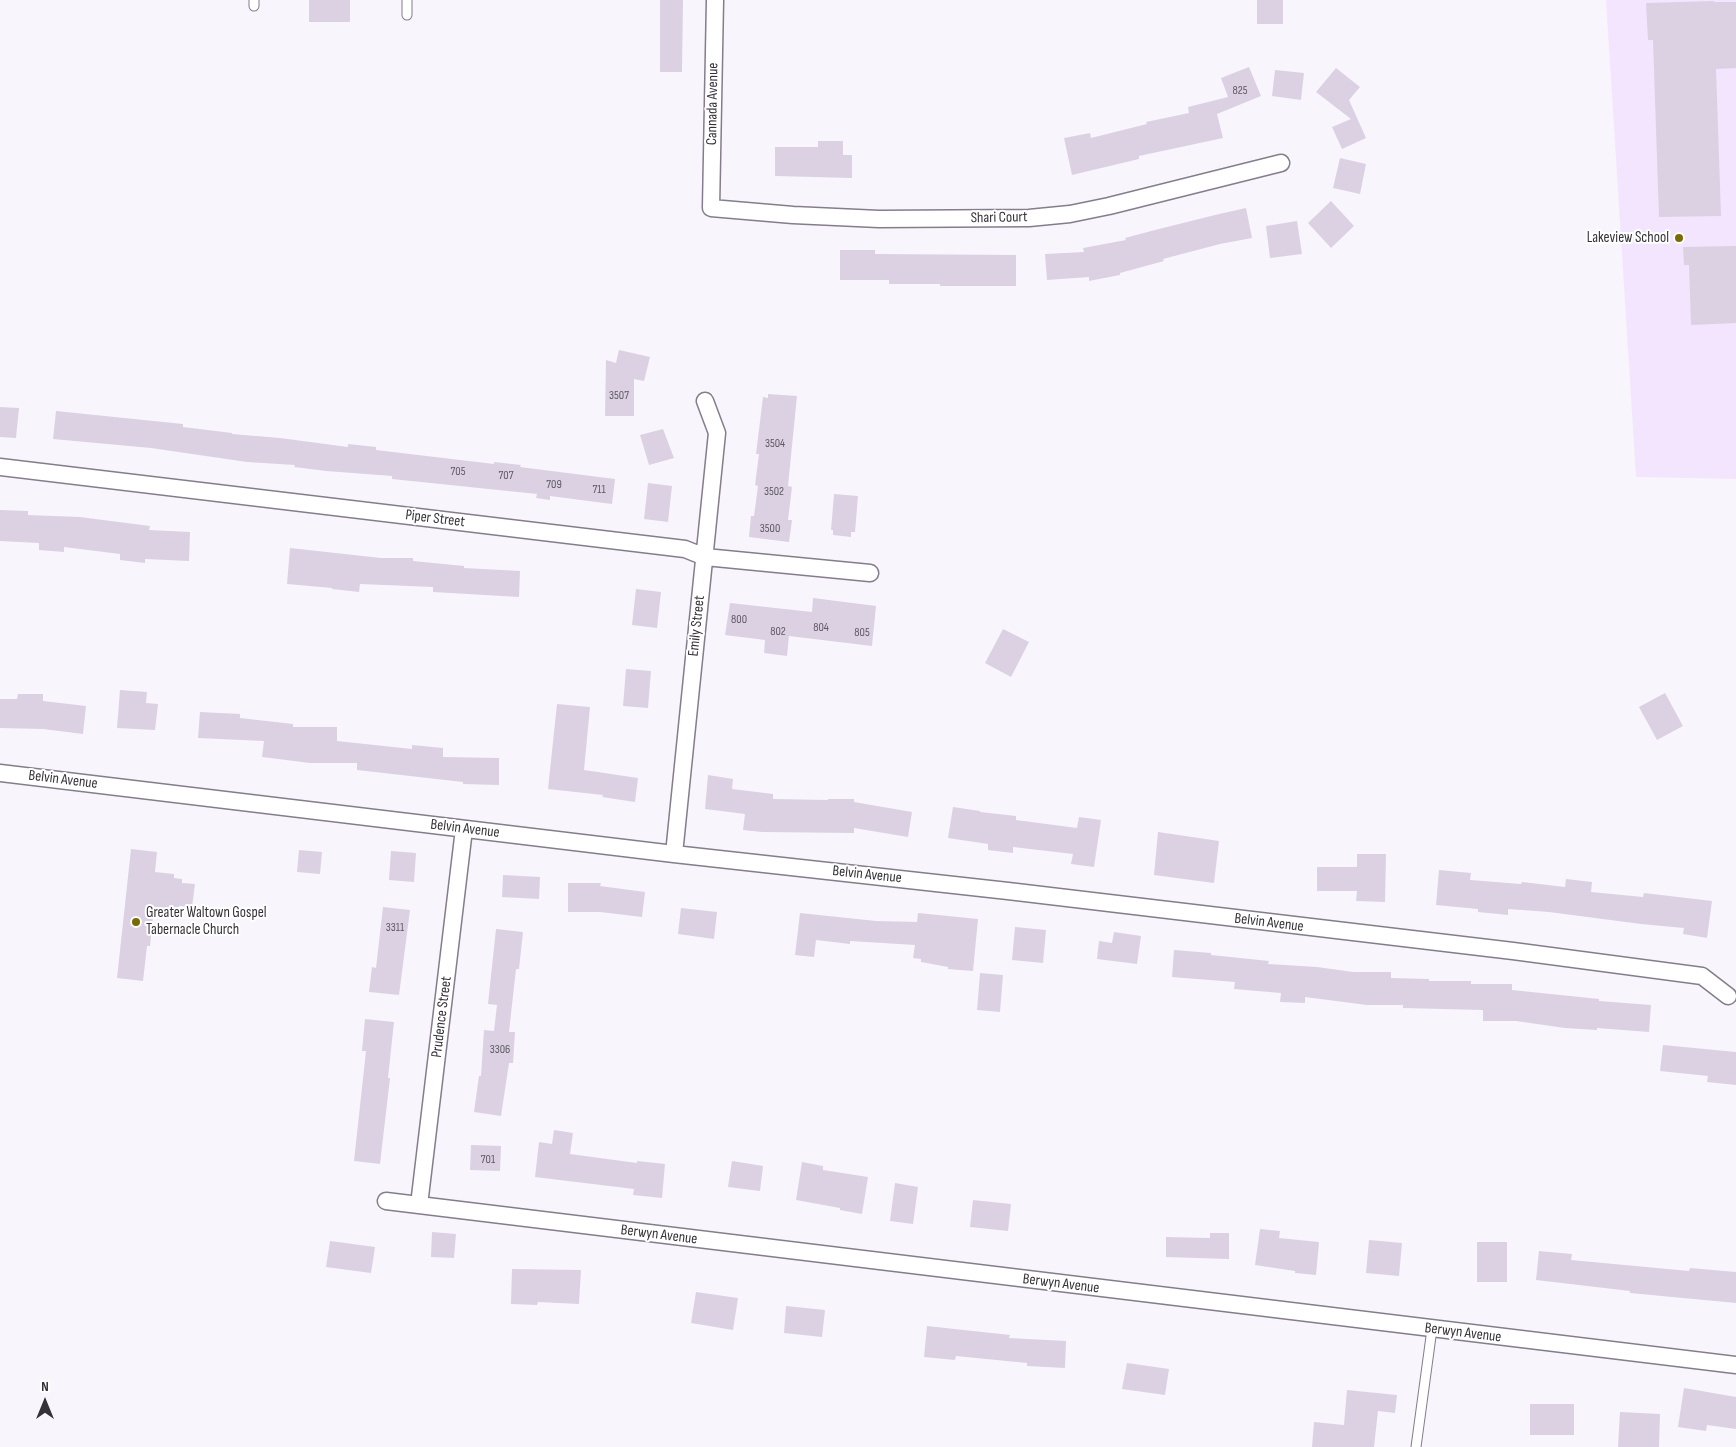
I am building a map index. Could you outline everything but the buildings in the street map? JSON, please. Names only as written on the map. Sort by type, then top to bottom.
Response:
[{"type":"street","name":"Cannada Avenue","points":[[711,208],[714,0]]},
{"type":"street","name":"Shari Court","points":[[711,208],[793,215],[879,219],[1029,218],[1070,214],[1109,206],[1281,163]]},
{"type":"street","name":"Emily Street","points":[[674,854],[718,433],[705,401]]},
{"type":"street","name":"Piper Street","points":[[0,467],[685,549],[704,557],[870,573]]},
{"type":"street","name":"Belvin Avenue","points":[[0,773],[674,854],[1008,891],[1702,976],[1732,995]]},
{"type":"street","name":"Prudence Street","points":[[419,1204],[464,828]]},
{"type":"street","name":"Berwyn Avenue","points":[[386,1201],[1736,1365]]},
{"type":"lane","points":[[407,0],[407,15]]},
{"type":"lane","points":[[1416,1447],[1432,1329]]},
{"type":"shaded area","name":"Lakeview School","points":[[1606,0],[1736,0],[1736,479],[1636,477]]},
{"type":"place","name":"Lakeview School","points":[[1679,238]]},
{"type":"place","name":"Greater Waltown Gospel Tabernacle Church","points":[[136,922]]}]
